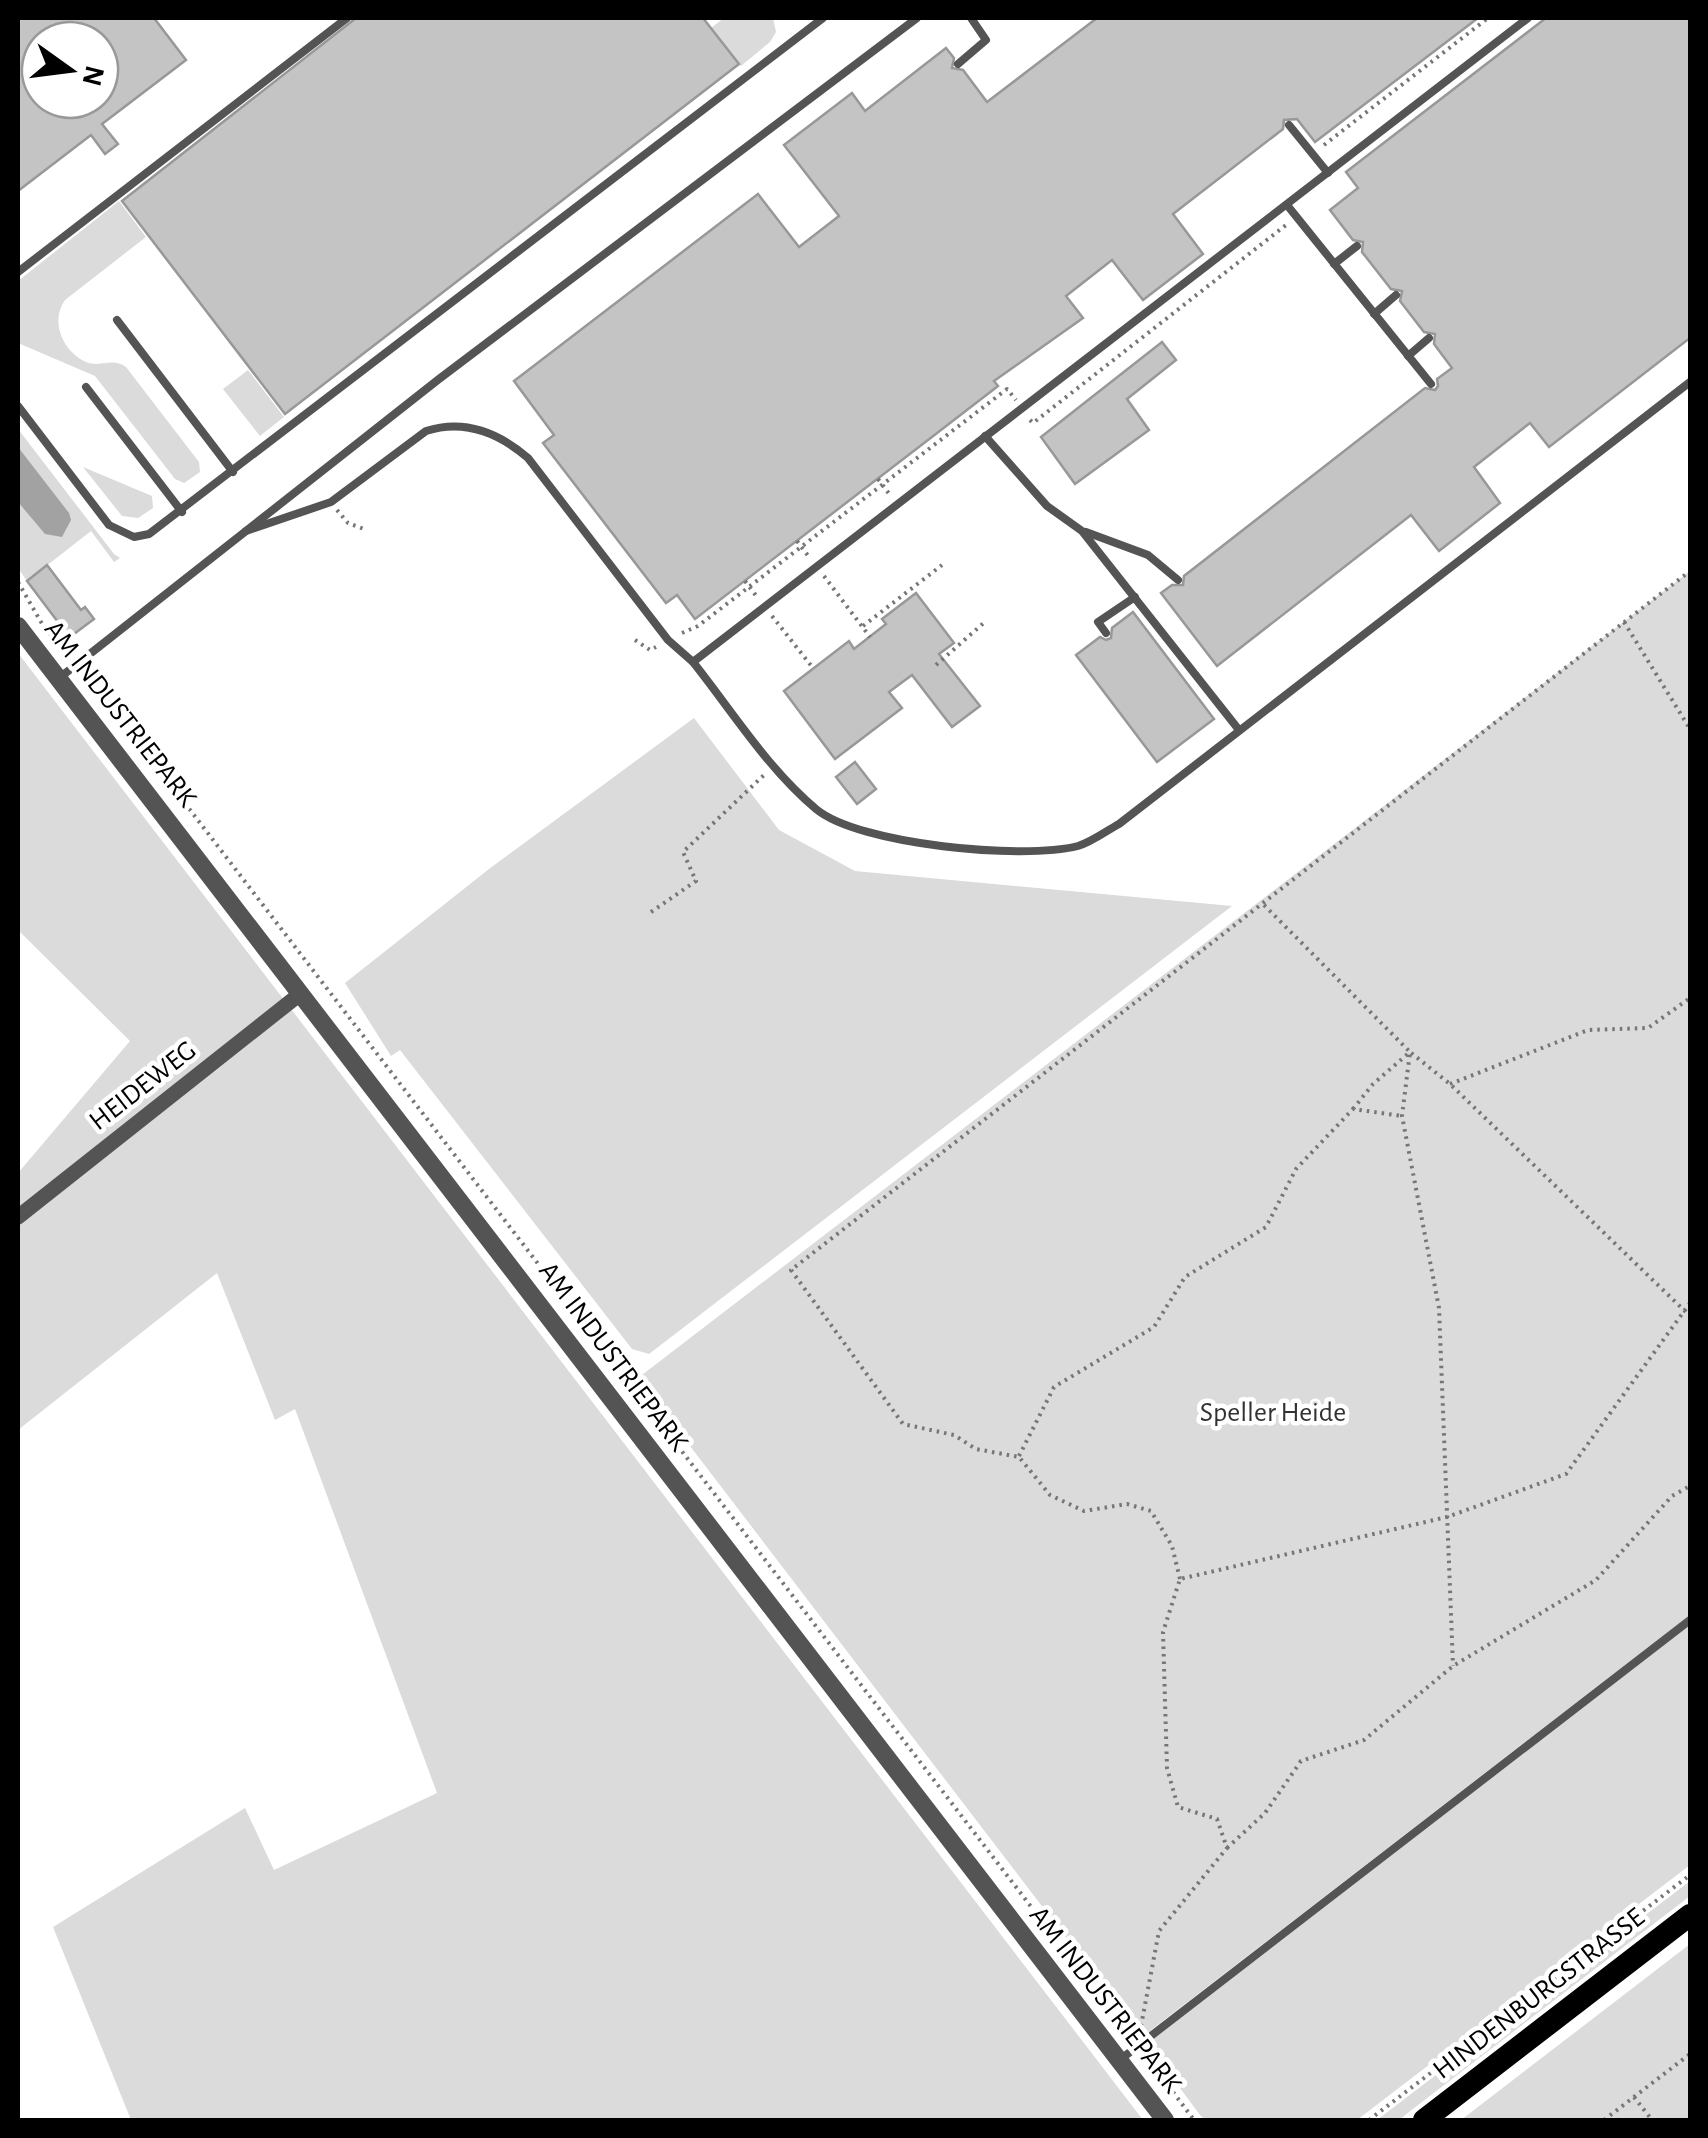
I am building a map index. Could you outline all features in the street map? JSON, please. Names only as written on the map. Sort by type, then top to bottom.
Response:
[{"type":"main road","name":"HINDENBURGSTRASSE","points":[[1424,2120],[1690,1915]]},
{"type":"street","name":"AM INDUSTRIEPARK","points":[[18,626],[1164,2120]]},
{"type":"street","name":"HEIDEWEG","points":[[18,1217],[300,994]]},
{"type":"lane","points":[[18,272],[348,18]]},
{"type":"lane","points":[[800,18],[808,29]]},
{"type":"lane","points":[[18,406],[109,525],[134,537],[148,534],[182,512],[824,18]]},
{"type":"lane","points":[[58,679],[455,368],[918,18]]},
{"type":"lane","points":[[958,64],[986,40],[970,18]]},
{"type":"lane","points":[[693,662],[1528,18]]},
{"type":"lane","points":[[1288,125],[1328,173]]},
{"type":"lane","points":[[1287,206],[1431,384]]},
{"type":"lane","points":[[1334,264],[1358,246]]},
{"type":"lane","points":[[1374,314],[1396,296]]},
{"type":"lane","points":[[116,320],[233,472]]},
{"type":"lane","points":[[1408,356],[1429,338]]},
{"type":"lane","points":[[246,531],[331,502],[426,431],[442,426],[483,430],[500,437],[528,458],[668,640],[693,662],[774,765],[818,811],[860,832],[920,842],[1034,852],[1080,845],[1119,824],[1690,382]]},
{"type":"lane","points":[[86,387],[182,512]]},
{"type":"lane","points":[[985,436],[1047,506],[1082,531],[1148,555],[1178,580]]},
{"type":"lane","points":[[1082,531],[1239,730]]},
{"type":"lane","points":[[1106,632],[1098,622],[1135,597]]},
{"type":"lane","points":[[1117,2062],[1690,1620]]},
{"type":"path","points":[[1312,154],[1488,18]]},
{"type":"path","points":[[878,479],[897,504]]},
{"type":"path","points":[[797,541],[870,637]]},
{"type":"path","points":[[862,626],[942,565]]},
{"type":"path","points":[[1227,1848],[1217,1819],[1178,1807],[1167,1768],[1163,1632],[1180,1579],[1172,1546],[1151,1511],[1127,1504],[1084,1510],[1050,1495],[1018,1457],[976,1450],[954,1435],[903,1424],[791,1270],[1690,572]]},
{"type":"path","points":[[745,581],[814,668]]},
{"type":"path","points":[[18,582],[41,622],[95,686],[1194,2120]]},
{"type":"path","points":[[936,666],[986,620]]},
{"type":"path","points":[[1624,622],[1690,729]]},
{"type":"path","points":[[635,640],[644,653],[650,650]]},
{"type":"path","points":[[651,912],[696,881],[684,852],[774,765]]},
{"type":"path","points":[[1262,903],[1410,1052],[1450,1084],[1690,1316]]},
{"type":"path","points":[[1450,1084],[1588,1030],[1648,1028],[1690,998]]},
{"type":"path","points":[[1018,1457],[1054,1388],[1154,1327],[1185,1277],[1266,1227],[1296,1170],[1372,1084],[1410,1052]]},
{"type":"path","points":[[1410,1052],[1402,1116],[1440,1308],[1453,1666]]},
{"type":"path","points":[[1352,1109],[1402,1116]]},
{"type":"path","points":[[1180,1579],[1446,1517],[1566,1474],[1690,1303]]},
{"type":"path","points":[[1138,2045],[1160,1931],[1227,1848],[1266,1813],[1301,1760],[1364,1740],[1453,1666],[1596,1580],[1672,1496],[1690,1486]]},
{"type":"path","points":[[1369,2120],[1690,1875]]},
{"type":"path","points":[[1604,2120],[1690,2054]]},
{"type":"path","points":[[1634,2098],[1652,2120]]},
{"type":"green space","points":[[724,18],[773,18],[776,32],[741,66],[711,28]]},
{"type":"green space","points":[[119,201],[146,237],[65,300],[59,317],[61,335],[70,351],[86,362],[126,367],[199,462],[200,472],[184,483],[175,479],[95,376],[18,343],[18,281]]},
{"type":"green space","points":[[248,370],[284,417],[260,436],[223,389]]},
{"type":"green space","points":[[18,429],[120,558],[114,562],[91,531],[27,581],[18,568]]},
{"type":"green space","points":[[83,467],[152,496],[153,508],[138,518],[122,516]]},
{"type":"green space","name":"Speller Heide","points":[[1690,571],[1690,1615],[1142,2037],[638,1378]]},
{"type":"green space","points":[[18,653],[1143,2120],[131,2120],[53,1927],[245,1808],[274,1870],[437,1793],[295,1409],[275,1420],[217,1273],[18,1430],[18,1173],[130,1041],[18,930]]},
{"type":"green space","points":[[694,718],[779,830],[855,871],[1232,906],[649,1354],[632,1349],[400,1050],[391,1056],[345,983],[489,869]]},
{"type":"green space","points":[[1690,1623],[1690,1865],[1357,2120],[1205,2120],[1146,2042]]},
{"type":"green space","points":[[1690,1881],[1690,1896],[1399,2120],[1377,2120]]},
{"type":"green space","points":[[1690,1944],[1690,2120],[1461,2120]]},
{"type":"shaded area","points":[[18,447],[69,513],[71,520],[62,537],[45,534],[18,502]]},
{"type":"building","points":[[18,18],[154,18],[186,60],[120,110],[120,20],[20,20],[20,120],[107,120],[102,124],[118,144],[105,154],[91,135],[18,191]]},
{"type":"building","points":[[356,18],[703,18],[739,64],[285,414],[122,201]]},
{"type":"building","points":[[1097,18],[1478,18],[1315,142],[1297,119],[1284,120],[1283,129],[1173,214],[1203,254],[1143,300],[1112,260],[1066,296],[1083,318],[994,381],[998,386],[941,430],[695,619],[677,595],[666,603],[543,443],[554,435],[514,381],[758,194],[799,247],[839,216],[784,145],[852,93],[865,111],[946,48],[954,58],[952,68],[963,70],[987,102]]},
{"type":"building","points":[[1546,18],[1690,18],[1690,338],[1549,447],[1530,423],[1474,467],[1500,503],[1439,551],[1411,515],[1217,666],[1161,593],[1172,585],[1183,585],[1184,576],[1425,388],[1435,390],[1437,379],[1452,368],[1434,344],[1435,334],[1424,332],[1400,301],[1402,291],[1391,289],[1362,252],[1363,242],[1353,240],[1330,210],[1358,188],[1346,172]]},
{"type":"building","points":[[1162,342],[1176,360],[1127,399],[1149,430],[1075,484],[1041,437]]},
{"type":"building","points":[[47,565],[81,610],[85,607],[94,619],[66,640],[57,628],[61,626],[27,581]]},
{"type":"building","points":[[916,593],[954,643],[939,654],[980,706],[952,727],[912,675],[889,692],[902,708],[835,759],[784,691],[849,641],[854,649],[886,624],[882,619]]},
{"type":"building","points":[[1133,612],[1214,719],[1157,762],[1076,655],[1100,637],[1111,638],[1112,628]]},
{"type":"building","points":[[855,762],[876,789],[857,804],[836,777]]}]
